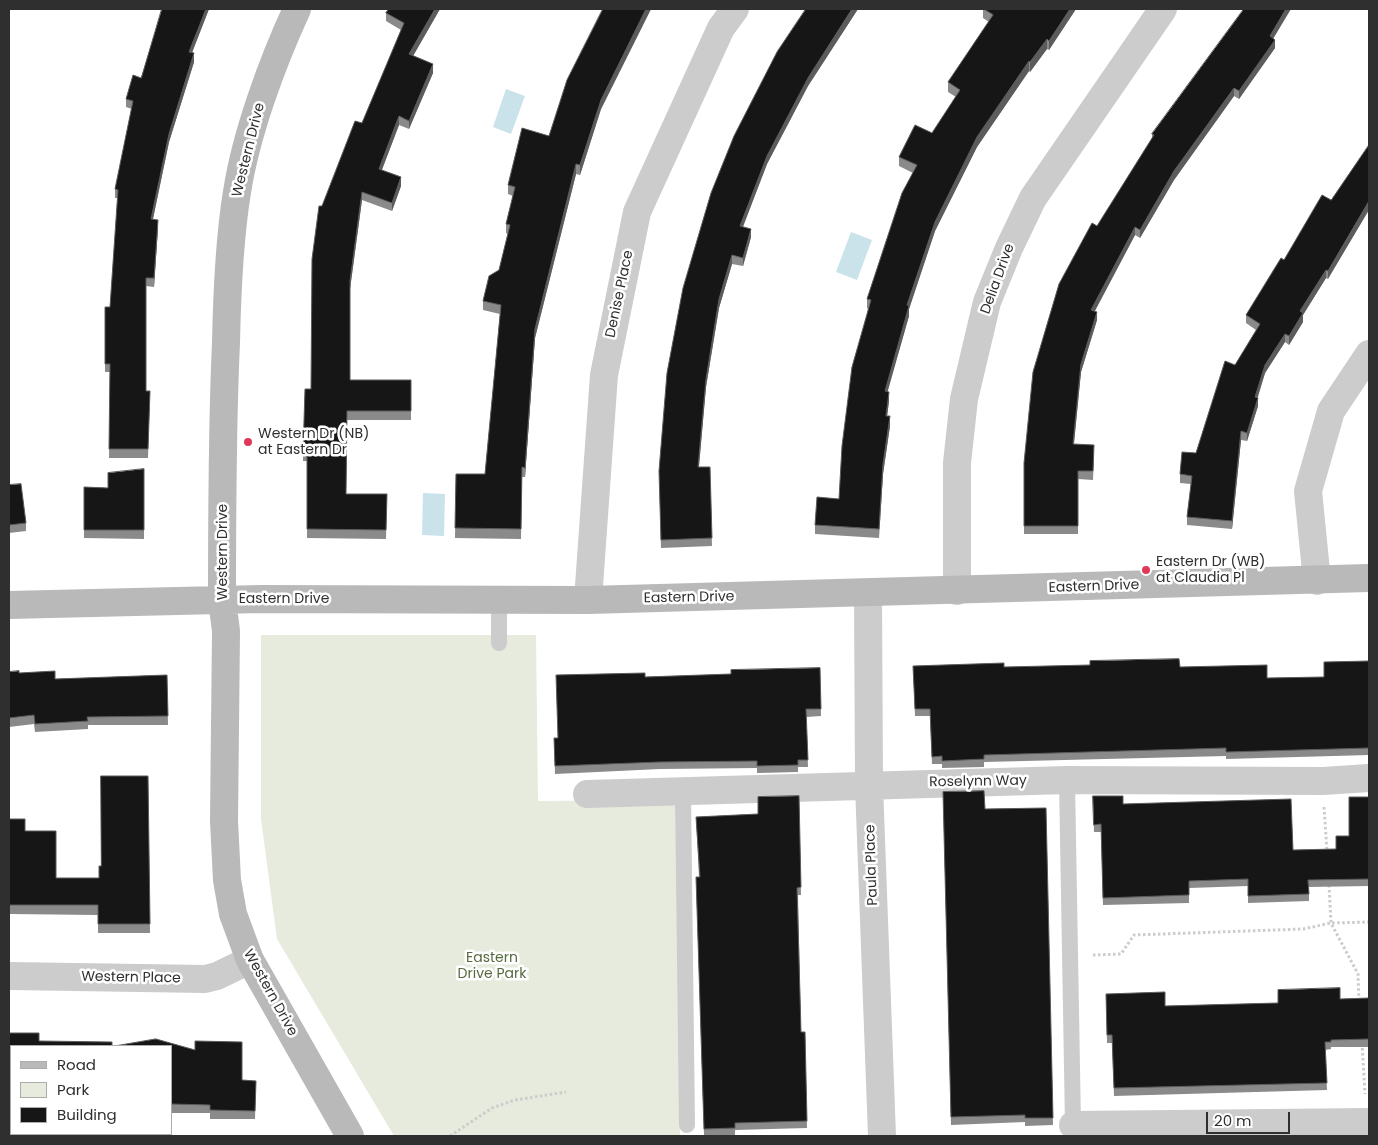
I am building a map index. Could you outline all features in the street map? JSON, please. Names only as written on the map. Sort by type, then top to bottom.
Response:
[{"type":"street","name":"Western Drive","points":[[297,9],[282,42],[256,118],[237,191],[228,291],[225,350],[222,600],[226,631],[224,821],[227,880],[233,914],[250,960],[350,1136]]},
{"type":"street","name":"Denise Place","points":[[588,600],[604,375],[637,212],[722,28],[735,9]]},
{"type":"street","name":"Delia Drive","points":[[957,591],[957,463],[964,399],[987,302],[1009,248],[1033,198],[1163,9]]},
{"type":"street","points":[[1317,581],[1308,491],[1331,410],[1369,354]]},
{"type":"street","name":"Eastern Drive","points":[[9,605],[222,600],[588,600],[1317,581],[1369,578]]},
{"type":"street","name":"Paula Place","points":[[868,593],[869,785],[882,1136]]},
{"type":"street","name":"Roselynn Way","points":[[587,794],[1067,780],[1323,781],[1369,778]]},
{"type":"street","name":"Western Place","points":[[9,976],[205,979],[217,976],[250,960]]},
{"type":"street","points":[[1073,1125],[1368,1122]]},
{"type":"lane","points":[[499,601],[499,643]]},
{"type":"lane","points":[[1067,780],[1073,1125]]},
{"type":"lane","points":[[682,792],[688,1125]]},
{"type":"path","points":[[1323,781],[1327,859]]},
{"type":"path","points":[[1328,877],[1331,923],[1358,974],[1359,1004]]},
{"type":"path","points":[[1069,956],[1121,954],[1134,935],[1303,929],[1331,923],[1369,922]]},
{"type":"path","points":[[1361,1033],[1368,1122]]},
{"type":"path","points":[[450,1136],[492,1108],[515,1100],[566,1092]]},
{"type":"green space","name":"Eastern Drive Park","points":[[261,635],[536,635],[538,801],[676,800],[680,1136],[394,1136],[277,939],[261,819]]},
{"type":"water","points":[[506,89],[525,96],[511,134],[493,127]]},
{"type":"water","points":[[851,232],[872,240],[857,280],[836,272]]},
{"type":"water","points":[[423,493],[445,494],[444,536],[422,535]]},
{"type":"building","points":[[162,9],[206,9],[189,52],[194,53],[169,134],[151,219],[158,220],[154,278],[146,278],[146,391],[150,391],[148,449],[109,449],[110,364],[105,364],[105,307],[110,307],[118,190],[115,189],[133,101],[126,99],[133,75],[141,78]]},
{"type":"building","points":[[389,9],[435,9],[409,54],[433,64],[409,121],[399,116],[379,169],[401,177],[392,203],[362,192],[350,281],[350,380],[411,380],[411,411],[347,411],[346,494],[387,494],[386,530],[307,529],[307,453],[303,453],[305,389],[311,389],[312,259],[319,206],[322,206],[355,121],[362,123],[404,23],[386,13]]},
{"type":"building","points":[[603,9],[646,9],[601,100],[580,165],[576,164],[535,329],[525,468],[522,467],[521,529],[455,528],[456,474],[485,474],[501,305],[483,301],[489,276],[499,270],[510,225],[506,224],[515,187],[508,185],[522,128],[549,136],[567,80]]},
{"type":"building","points":[[806,9],[852,9],[808,78],[767,156],[740,226],[751,229],[743,258],[732,255],[719,299],[706,379],[698,467],[710,467],[712,538],[661,540],[659,471],[667,373],[683,288],[711,193],[734,136],[777,52]]},
{"type":"building","points":[[984,9],[1070,9],[1049,41],[1047,39],[1029,61],[977,137],[935,222],[907,305],[909,306],[885,391],[889,392],[886,416],[890,416],[883,464],[879,529],[815,525],[817,497],[839,499],[842,446],[852,367],[871,300],[867,299],[902,193],[917,165],[899,157],[915,125],[932,133],[960,90],[948,82],[993,15]]},
{"type":"building","points":[[1244,9],[1286,9],[1270,36],[1275,40],[1239,91],[1234,88],[1174,171],[1140,230],[1135,227],[1091,310],[1097,312],[1081,364],[1073,444],[1094,445],[1093,471],[1078,471],[1078,526],[1024,526],[1024,463],[1033,372],[1059,284],[1092,223],[1097,226],[1154,135],[1152,134]]},
{"type":"building","points":[[1369,145],[1369,201],[1328,271],[1326,270],[1300,311],[1303,313],[1289,336],[1285,334],[1265,365],[1255,397],[1258,398],[1247,433],[1241,431],[1232,521],[1187,517],[1192,476],[1180,474],[1182,452],[1196,453],[1225,361],[1235,365],[1260,324],[1246,315],[1281,258],[1284,260],[1322,195],[1331,200]]},
{"type":"building","points":[[144,469],[144,530],[84,530],[84,487],[108,488],[108,473]]},
{"type":"building","points":[[21,484],[26,523],[9,525],[9,485]]},
{"type":"building","points":[[1179,659],[1180,667],[1267,665],[1267,678],[1324,677],[1324,662],[1369,661],[1369,748],[1226,752],[1226,748],[984,755],[984,759],[942,761],[942,756],[932,757],[930,709],[915,709],[913,666],[1004,663],[1004,667],[1090,665],[1090,661]]},
{"type":"building","points":[[820,668],[821,709],[806,709],[808,760],[798,760],[798,765],[757,766],[757,761],[555,766],[554,738],[558,738],[556,675],[645,673],[645,677],[731,674],[731,670]]},
{"type":"building","points":[[19,671],[19,673],[55,671],[55,679],[167,675],[168,716],[87,717],[88,721],[35,724],[34,715],[9,718],[9,672]]},
{"type":"building","points":[[101,776],[148,776],[150,924],[98,924],[98,905],[9,905],[9,819],[25,819],[25,831],[56,831],[56,878],[99,878],[99,866],[101,866]]},
{"type":"building","points":[[984,791],[985,809],[1046,808],[1053,1118],[1025,1118],[1025,1115],[951,1117],[943,792]]},
{"type":"building","points":[[799,796],[801,887],[797,888],[801,1032],[805,1032],[807,1121],[735,1123],[735,1128],[704,1129],[696,877],[700,877],[696,817],[758,814],[758,797]]},
{"type":"building","points":[[1093,796],[1123,796],[1123,804],[1291,799],[1293,850],[1336,849],[1336,836],[1349,836],[1349,797],[1369,797],[1369,879],[1308,880],[1309,894],[1248,896],[1248,879],[1189,881],[1189,895],[1103,898],[1101,824],[1094,825]]},
{"type":"building","points":[[1340,988],[1340,999],[1369,998],[1369,1039],[1331,1040],[1331,1042],[1325,1042],[1327,1083],[1114,1088],[1112,1035],[1107,1035],[1106,994],[1165,992],[1165,1006],[1278,1003],[1278,990]]},
{"type":"building","points":[[9,1033],[39,1033],[39,1041],[112,1042],[112,1045],[10,1045],[9,1099]]},
{"type":"building","points":[[156,1039],[195,1050],[195,1041],[242,1042],[242,1080],[256,1081],[255,1111],[210,1110],[210,1105],[172,1104],[172,1045],[121,1045]]},
{"type":"place","name":"Western Dr (NB) at Eastern Dr","points":[[248,442]]},
{"type":"place","name":"Eastern Dr (WB) at Claudia Pl","points":[[1146,570]]}]
